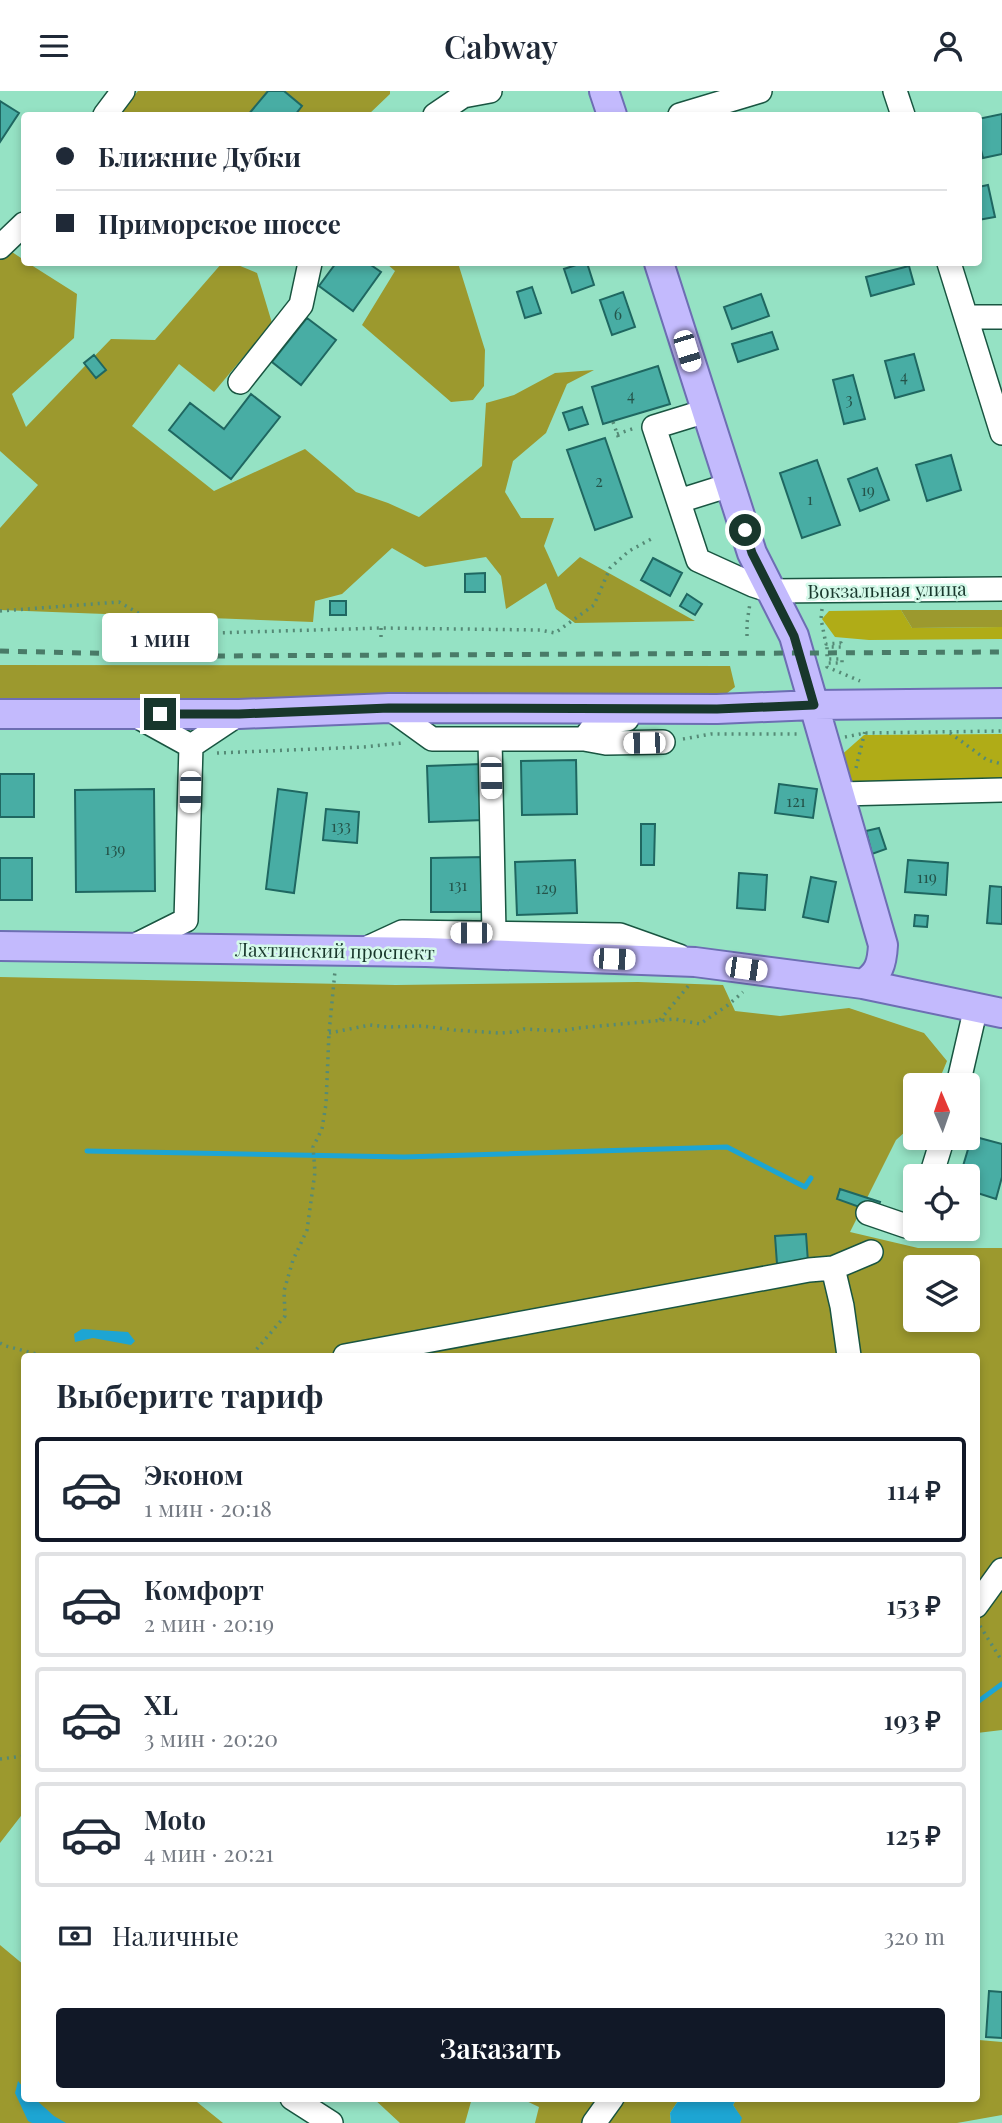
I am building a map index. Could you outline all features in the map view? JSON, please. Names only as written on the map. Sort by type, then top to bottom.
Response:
[{"type":"main road","points":[[604,91],[611,112]]},
{"type":"main road","points":[[660,266],[752,553],[794,636],[814,705],[845,793],[883,945],[882,962],[875,976],[863,985]]},
{"type":"main road","points":[[0,714],[239,714],[389,708],[717,709],[1002,703]]},
{"type":"main road","name":"Лахтинский проспект","points":[[0,947],[426,952],[863,985],[989,1010]]},
{"type":"street","points":[[107,112],[123,91]]},
{"type":"street","points":[[439,112],[463,96],[491,91]]},
{"type":"street","points":[[690,112],[760,91]]},
{"type":"street","points":[[895,91],[902,112]]},
{"type":"street","points":[[0,247],[21,227]]},
{"type":"street","points":[[240,382],[301,305],[309,266]]},
{"type":"street","points":[[950,266],[1002,433]]},
{"type":"street","points":[[966,317],[1002,317]]},
{"type":"street","points":[[706,411],[654,428],[698,560],[771,591]]},
{"type":"street","points":[[679,501],[730,485]]},
{"type":"street","name":"Вокзальная улица","points":[[771,591],[1002,589]]},
{"type":"street","points":[[389,708],[432,739],[663,742]]},
{"type":"street","points":[[584,739],[597,722],[717,709]]},
{"type":"street","points":[[134,714],[191,750]]},
{"type":"street","points":[[191,750],[239,714]]},
{"type":"street","points":[[490,740],[494,933]]},
{"type":"street","points":[[186,920],[191,750]]},
{"type":"street","points":[[845,793],[1002,790]]},
{"type":"street","points":[[129,949],[186,920]]},
{"type":"street","points":[[186,920],[221,950]]},
{"type":"street","points":[[357,952],[402,932],[620,935],[694,971]]},
{"type":"street","points":[[963,1073],[989,1010]]},
{"type":"street","points":[[868,1213],[903,1221]]},
{"type":"street","points":[[361,1353],[833,1268],[871,1252]]},
{"type":"street","points":[[833,1268],[849,1353]]},
{"type":"street","points":[[980,1600],[1002,1570]]},
{"type":"street","points":[[298,2102],[331,2123]]},
{"type":"street","points":[[594,2123],[609,2102]]},
{"type":"path","points":[[613,422],[619,439]]},
{"type":"path","points":[[0,611],[119,602],[156,623],[187,622],[213,633],[381,628],[540,630],[555,633],[594,605],[610,568],[629,551],[655,537]]},
{"type":"path","points":[[821,611],[826,644],[841,643],[842,647],[827,647],[827,659],[842,659],[842,663],[827,663],[827,667],[864,683],[864,688]]},
{"type":"path","points":[[747,623],[747,636]]},
{"type":"path","points":[[381,628],[381,638]]},
{"type":"path","points":[[540,630],[540,637]]},
{"type":"path","points":[[845,793],[865,733],[865,724]]},
{"type":"path","points":[[836,738],[865,733],[1002,731]]},
{"type":"path","points":[[948,732],[987,760],[1002,764]]},
{"type":"path","points":[[663,742],[711,734],[802,734]]},
{"type":"path","points":[[191,750],[365,747],[432,739]]},
{"type":"path","points":[[256,1353],[285,1316],[284,1291],[293,1260],[307,1230],[315,1172],[313,1147],[322,1129],[326,1104],[335,971]]},
{"type":"path","points":[[660,1020],[694,971]]},
{"type":"path","points":[[329,1033],[370,1025],[422,1026],[499,1033],[524,1030],[554,1032],[675,1019],[700,1024],[750,986]]},
{"type":"path","points":[[0,1343],[33,1353]]},
{"type":"path","points":[[980,1627],[1002,1661]]},
{"type":"path","points":[[0,1759],[21,1756]]},
{"type":"shaded area","points":[[138,91],[390,91],[371,112],[120,112]]},
{"type":"shaded area","points":[[0,244],[21,258],[21,266],[33,266],[77,294],[74,338],[12,394],[26,427],[111,339],[155,340],[219,266],[240,266],[257,273],[272,323],[214,392],[179,364],[132,426],[214,491],[305,449],[356,492],[419,517],[482,466],[486,403],[514,395],[555,373],[594,370],[567,384],[546,433],[513,461],[505,492],[521,518],[554,518],[544,546],[558,577],[580,557],[695,621],[575,623],[556,609],[546,583],[506,609],[501,576],[486,557],[425,567],[392,548],[342,594],[315,601],[313,622],[0,610],[0,528],[38,485],[0,451]]},
{"type":"shaded area","points":[[389,266],[459,266],[485,350],[484,386],[473,400],[451,402],[362,325],[395,271]]},
{"type":"shaded area","points":[[901,610],[912,628],[1002,627],[1002,639],[869,640],[835,637],[822,619],[829,611]]},
{"type":"shaded area","points":[[901,610],[1002,610],[1002,627],[912,628]]},
{"type":"shaded area","points":[[0,665],[730,666],[735,687],[722,697],[461,702],[0,699]]},
{"type":"shaded area","points":[[1002,734],[1002,779],[851,785],[838,758],[864,735]]},
{"type":"shaded area","points":[[0,977],[396,985],[638,982],[723,985],[735,1011],[780,1016],[849,1008],[924,1033],[947,1061],[942,1073],[903,1073],[903,1134],[896,1140],[850,1232],[918,1248],[1002,1248],[1002,1730],[980,1733],[980,1353],[21,1353],[21,1816],[0,1843]]},
{"type":"shaded area","points":[[0,1945],[21,1962],[21,2102],[197,2102],[223,2123],[0,2123]]},
{"type":"shaded area","points":[[980,2040],[1002,2042],[1002,2115],[957,2123],[740,2123],[741,2118],[733,2105],[735,2102],[980,2102]]},
{"type":"shaded area","points":[[377,2102],[471,2102],[465,2123],[400,2123]]},
{"type":"shaded area","points":[[528,2102],[677,2102],[670,2113],[671,2123],[535,2123],[539,2107]]},
{"type":"water","points":[[82,1329],[128,1332],[135,1341],[131,1345],[93,1338],[75,1342],[74,1334]]},
{"type":"water","points":[[18,2081],[21,2084],[21,2102],[38,2102],[66,2123],[28,2121],[15,2093]]},
{"type":"water","points":[[677,2102],[735,2102],[733,2105],[742,2118],[740,2123],[671,2123],[670,2113]]},
{"type":"building","points":[[268,91],[284,91],[302,106],[297,112],[250,112]]},
{"type":"building","points":[[0,101],[19,113],[0,142]]},
{"type":"building","points":[[1002,114],[1002,154],[983,158],[982,118]]},
{"type":"building","points":[[988,185],[995,217],[982,219],[982,186]]},
{"type":"building","points":[[334,266],[372,266],[381,272],[353,311],[319,286]]},
{"type":"building","points":[[588,266],[594,285],[572,293],[564,269]]},
{"type":"building","points":[[909,266],[914,284],[871,296],[866,277]]},
{"type":"building","points":[[532,287],[541,313],[525,318],[517,292]]},
{"type":"building","points":[[623,292],[635,327],[612,335],[600,300]]},
{"type":"building","points":[[761,294],[769,316],[732,329],[724,307]]},
{"type":"building","points":[[307,318],[336,340],[301,385],[272,362]]},
{"type":"building","points":[[772,332],[778,349],[738,362],[732,344]]},
{"type":"building","points":[[914,354],[924,390],[895,398],[885,361]]},
{"type":"building","points":[[94,355],[106,370],[96,378],[84,363]]},
{"type":"building","points":[[658,366],[670,404],[603,424],[592,387]]},
{"type":"building","points":[[853,375],[865,419],[844,424],[833,380]]},
{"type":"building","points":[[251,394],[280,417],[231,479],[169,430],[190,403],[224,429]]},
{"type":"building","points":[[582,407],[588,424],[569,430],[563,413]]},
{"type":"building","points":[[605,438],[632,517],[595,530],[567,450]]},
{"type":"building","points":[[951,455],[961,490],[927,501],[916,465]]},
{"type":"building","points":[[817,460],[840,525],[802,538],[780,473]]},
{"type":"building","points":[[877,468],[889,500],[860,511],[848,479]]},
{"type":"building","points":[[653,558],[682,573],[670,596],[641,580]]},
{"type":"building","points":[[485,573],[485,592],[465,592],[465,574]]},
{"type":"building","points":[[687,594],[702,604],[695,615],[680,606]]},
{"type":"building","points":[[330,601],[346,601],[346,615],[330,615]]},
{"type":"building","points":[[576,760],[577,814],[522,815],[521,761]]},
{"type":"building","points":[[482,764],[484,820],[429,822],[427,766]]},
{"type":"building","points":[[0,774],[34,774],[34,817],[0,817]]},
{"type":"building","points":[[779,784],[817,789],[813,818],[775,813]]},
{"type":"building","points":[[154,789],[155,891],[76,892],[75,790]]},
{"type":"building","points":[[278,789],[307,793],[294,893],[266,889]]},
{"type":"building","points":[[326,809],[359,812],[357,843],[323,840]]},
{"type":"building","points":[[641,824],[655,824],[654,865],[641,865]]},
{"type":"building","points":[[879,828],[886,849],[872,854],[866,831]]},
{"type":"building","points":[[485,857],[486,912],[431,912],[431,858]]},
{"type":"building","points":[[0,858],[32,858],[32,900],[0,900]]},
{"type":"building","points":[[575,860],[577,913],[517,915],[515,862]]},
{"type":"building","points":[[908,860],[948,863],[946,895],[905,892]]},
{"type":"building","points":[[739,873],[767,875],[765,910],[737,908]]},
{"type":"building","points":[[811,877],[836,882],[828,922],[803,917]]},
{"type":"building","points":[[990,886],[1002,887],[1002,924],[987,923]]},
{"type":"building","points":[[915,915],[928,916],[927,927],[914,926]]},
{"type":"building","points":[[980,1138],[1002,1144],[1002,1177],[996,1199],[980,1194],[980,1164],[964,1164],[968,1150],[980,1150]]},
{"type":"building","points":[[840,1189],[880,1202],[876,1213],[837,1199]]},
{"type":"building","points":[[806,1234],[808,1262],[777,1264],[775,1236]]},
{"type":"building","points":[[989,1991],[1002,1992],[1002,2038],[986,2037]]},
{"type":"waterway","points":[[87,1151],[404,1157],[727,1147],[805,1187],[811,1178]]},
{"type":"waterway","points":[[980,1700],[1002,1684]]},
{"type":"railway","points":[[0,651],[213,656],[1002,652]]},
{"type":"route","points":[[160,714],[389,708],[717,709],[814,705],[794,636],[752,553],[745,530]]}]
